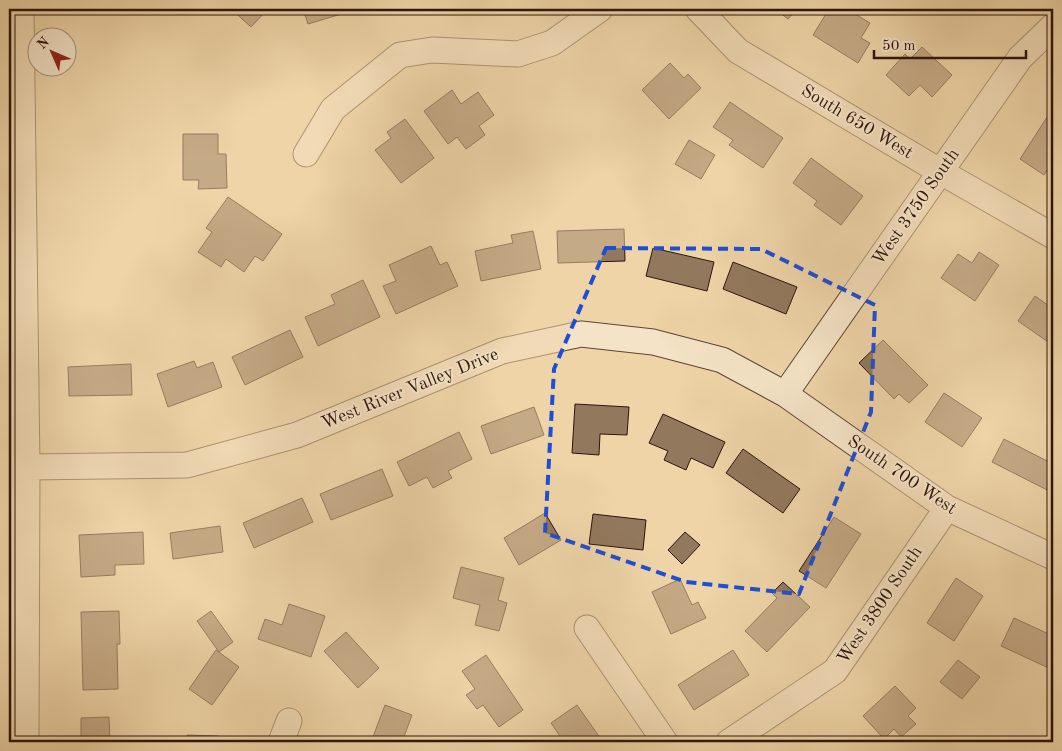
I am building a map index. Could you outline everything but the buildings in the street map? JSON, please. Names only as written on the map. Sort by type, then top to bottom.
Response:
[{"type":"street","points":[[21,9],[27,467],[26,742]]},
{"type":"street","points":[[306,154],[333,108],[400,56],[432,50],[518,54],[552,43],[600,9]]},
{"type":"street","name":"South 650 West","points":[[698,9],[738,50],[940,172],[1053,236]]},
{"type":"street","name":"West 3750 South","points":[[785,394],[1020,58],[1053,26]]},
{"type":"street","name":"West River Valley Drive","points":[[27,467],[187,465],[297,435],[502,351],[581,334],[654,342],[722,360],[785,394]]},
{"type":"street","name":"South 700 West","points":[[785,394],[947,508],[1053,557]]},
{"type":"street","name":"West 3800 South","points":[[729,742],[835,671],[947,508]]},
{"type":"street","points":[[587,628],[666,742]]},
{"type":"highlighted area","points":[[606,248],[761,249],[875,305],[871,412],[799,594],[686,582],[545,533],[554,369]]}]
